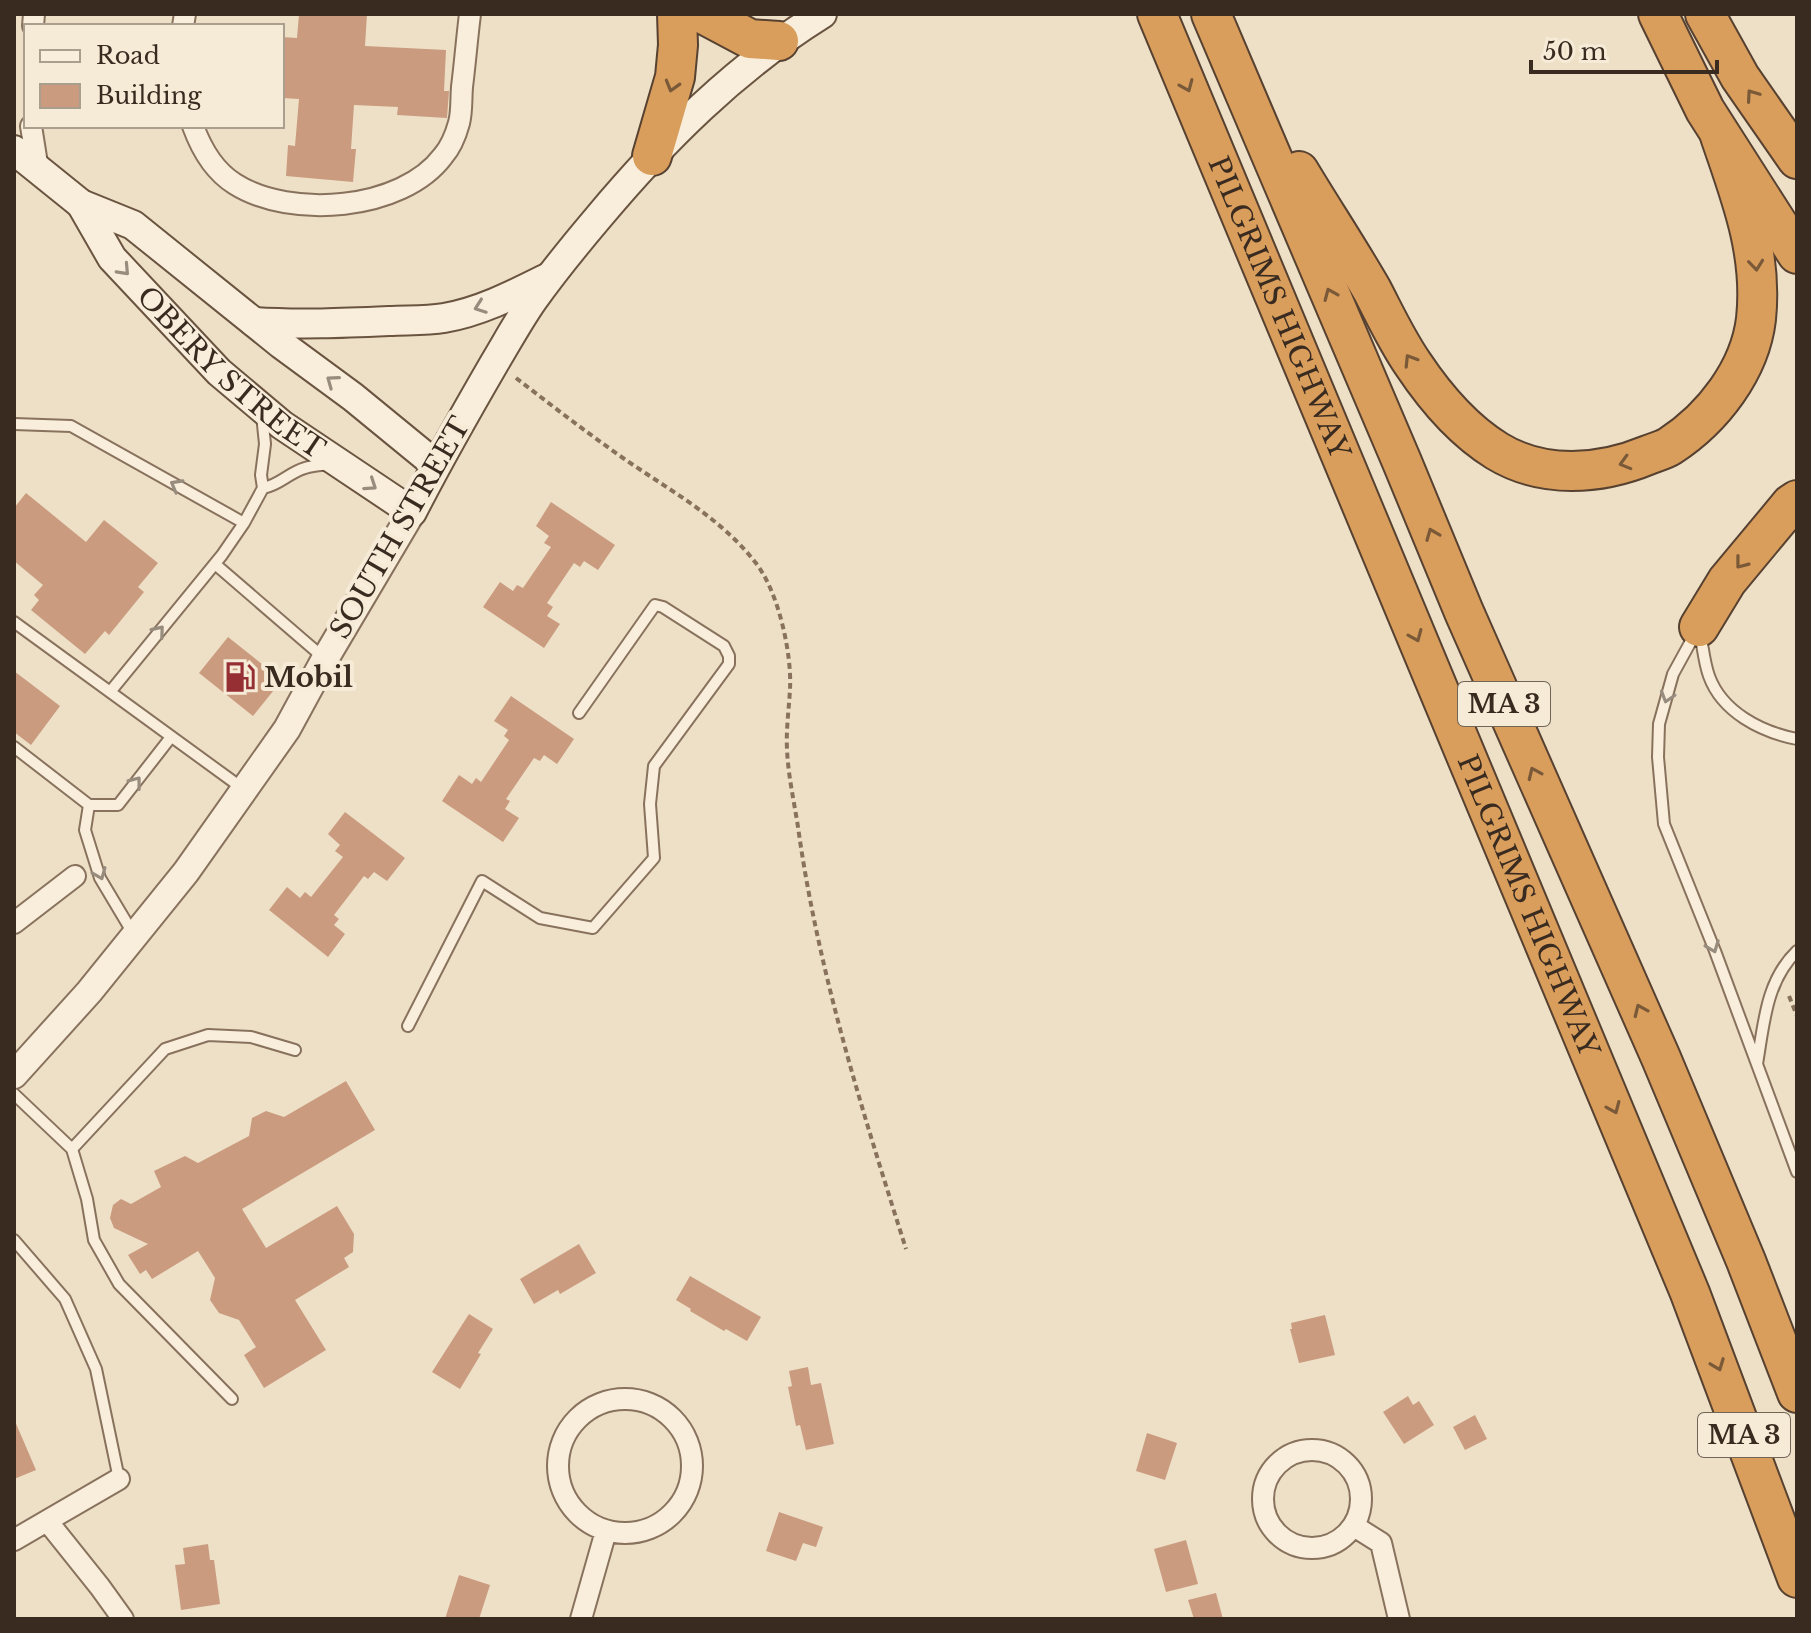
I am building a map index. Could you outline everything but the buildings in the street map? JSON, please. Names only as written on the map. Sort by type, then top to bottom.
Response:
[{"type":"highway","points":[[652,156],[675,77],[677,14]]},
{"type":"highway","points":[[703,14],[750,39],[772,28]]},
{"type":"highway","name":"PILGRIMS HIGHWAY","points":[[1157,14],[1690,1293],[1797,1578]]},
{"type":"highway","name":"PILGRIMS HIGHWAY","points":[[1211,14],[1464,612],[1661,1058],[1797,1393]]},
{"type":"highway","points":[[1658,14],[1720,136],[1797,254]]},
{"type":"highway","points":[[1705,14],[1740,77],[1797,159]]},
{"type":"highway","points":[[1229,58],[1371,288],[1411,363],[1436,396],[1464,425],[1497,451],[1532,467],[1577,472],[1640,459],[1669,447],[1702,421],[1731,387],[1750,348],[1756,322],[1757,267],[1749,223],[1720,136]]},
{"type":"highway","points":[[1699,627],[1727,581],[1795,495]]},
{"type":"highway","points":[[1661,1058],[1750,1235],[1797,1339]]},
{"type":"main road","name":"SOUTH STREET","points":[[412,512],[532,301],[611,202],[772,28],[822,14]]},
{"type":"main road","name":"OBERY STREET","points":[[14,150],[81,204],[133,225],[436,465]]},
{"type":"main road","name":"OBERY STREET","points":[[81,204],[112,258],[219,372],[261,409],[412,512]]},
{"type":"main road","points":[[254,322],[344,323],[445,318],[500,300],[551,275]]},
{"type":"street","points":[[194,128],[206,154],[218,170],[232,183],[263,197],[299,205],[338,205],[380,197],[431,169],[444,156],[459,123],[470,14]]},
{"type":"street","points":[[31,128],[38,170]]},
{"type":"street","name":"SOUTH STREET","points":[[14,1075],[135,936],[186,872],[244,790],[287,729],[412,512]]},
{"type":"street","points":[[14,923],[75,876]]},
{"type":"street","points":[[633,1398],[654,1405],[673,1418],[685,1436],[692,1457],[691,1480],[683,1501],[669,1517],[650,1529],[628,1534],[606,1531],[586,1521],[570,1506],[560,1485],[557,1463],[561,1441],[573,1422],[590,1407],[611,1400],[633,1398]]},
{"type":"street","points":[[1317,1450],[1338,1457],[1359,1483],[1361,1505],[1354,1526],[1337,1542],[1314,1549],[1303,1548],[1281,1538],[1266,1519],[1263,1508],[1269,1474],[1276,1464],[1295,1452],[1317,1450]]},
{"type":"street","points":[[14,1540],[119,1479]]},
{"type":"street","points":[[48,1522],[123,1619]]},
{"type":"street","points":[[1354,1526],[1381,1543],[1399,1619]]},
{"type":"street","points":[[581,1619],[606,1531]]},
{"type":"lane","points":[[110,692],[218,560],[244,523],[263,488],[261,475],[265,444],[261,409]]},
{"type":"lane","points":[[14,424],[71,426],[244,523]]},
{"type":"lane","points":[[263,488],[275,486],[305,468],[338,463]]},
{"type":"lane","points":[[218,560],[325,659]]},
{"type":"lane","points":[[408,1026],[482,881],[540,918],[593,928],[654,858],[650,804],[654,766],[729,664],[729,656],[724,646],[655,605],[579,713]]},
{"type":"lane","points":[[14,622],[244,790]]},
{"type":"lane","points":[[1699,627],[1709,675],[1718,696],[1760,727],[1794,740]]},
{"type":"lane","points":[[1699,627],[1673,674],[1659,724],[1658,757],[1664,824],[1797,1172]]},
{"type":"lane","points":[[14,747],[89,805],[118,805],[171,737]]},
{"type":"lane","points":[[89,805],[85,830],[100,878],[135,936]]},
{"type":"lane","points":[[1757,1065],[1768,1000],[1779,972],[1797,951]]},
{"type":"lane","points":[[72,1149],[165,1049],[208,1035],[251,1037],[295,1050]]},
{"type":"lane","points":[[14,1094],[72,1149],[87,1199],[94,1240],[119,1284],[232,1399]]},
{"type":"lane","points":[[14,1240],[65,1299],[96,1369],[119,1479]]},
{"type":"path","points":[[495,363],[622,457],[695,505],[757,564],[774,596],[784,632],[791,686],[787,751],[803,866],[819,947],[869,1134],[906,1249]]},
{"type":"place","name":"Mobil","points":[[240,677]]}]
